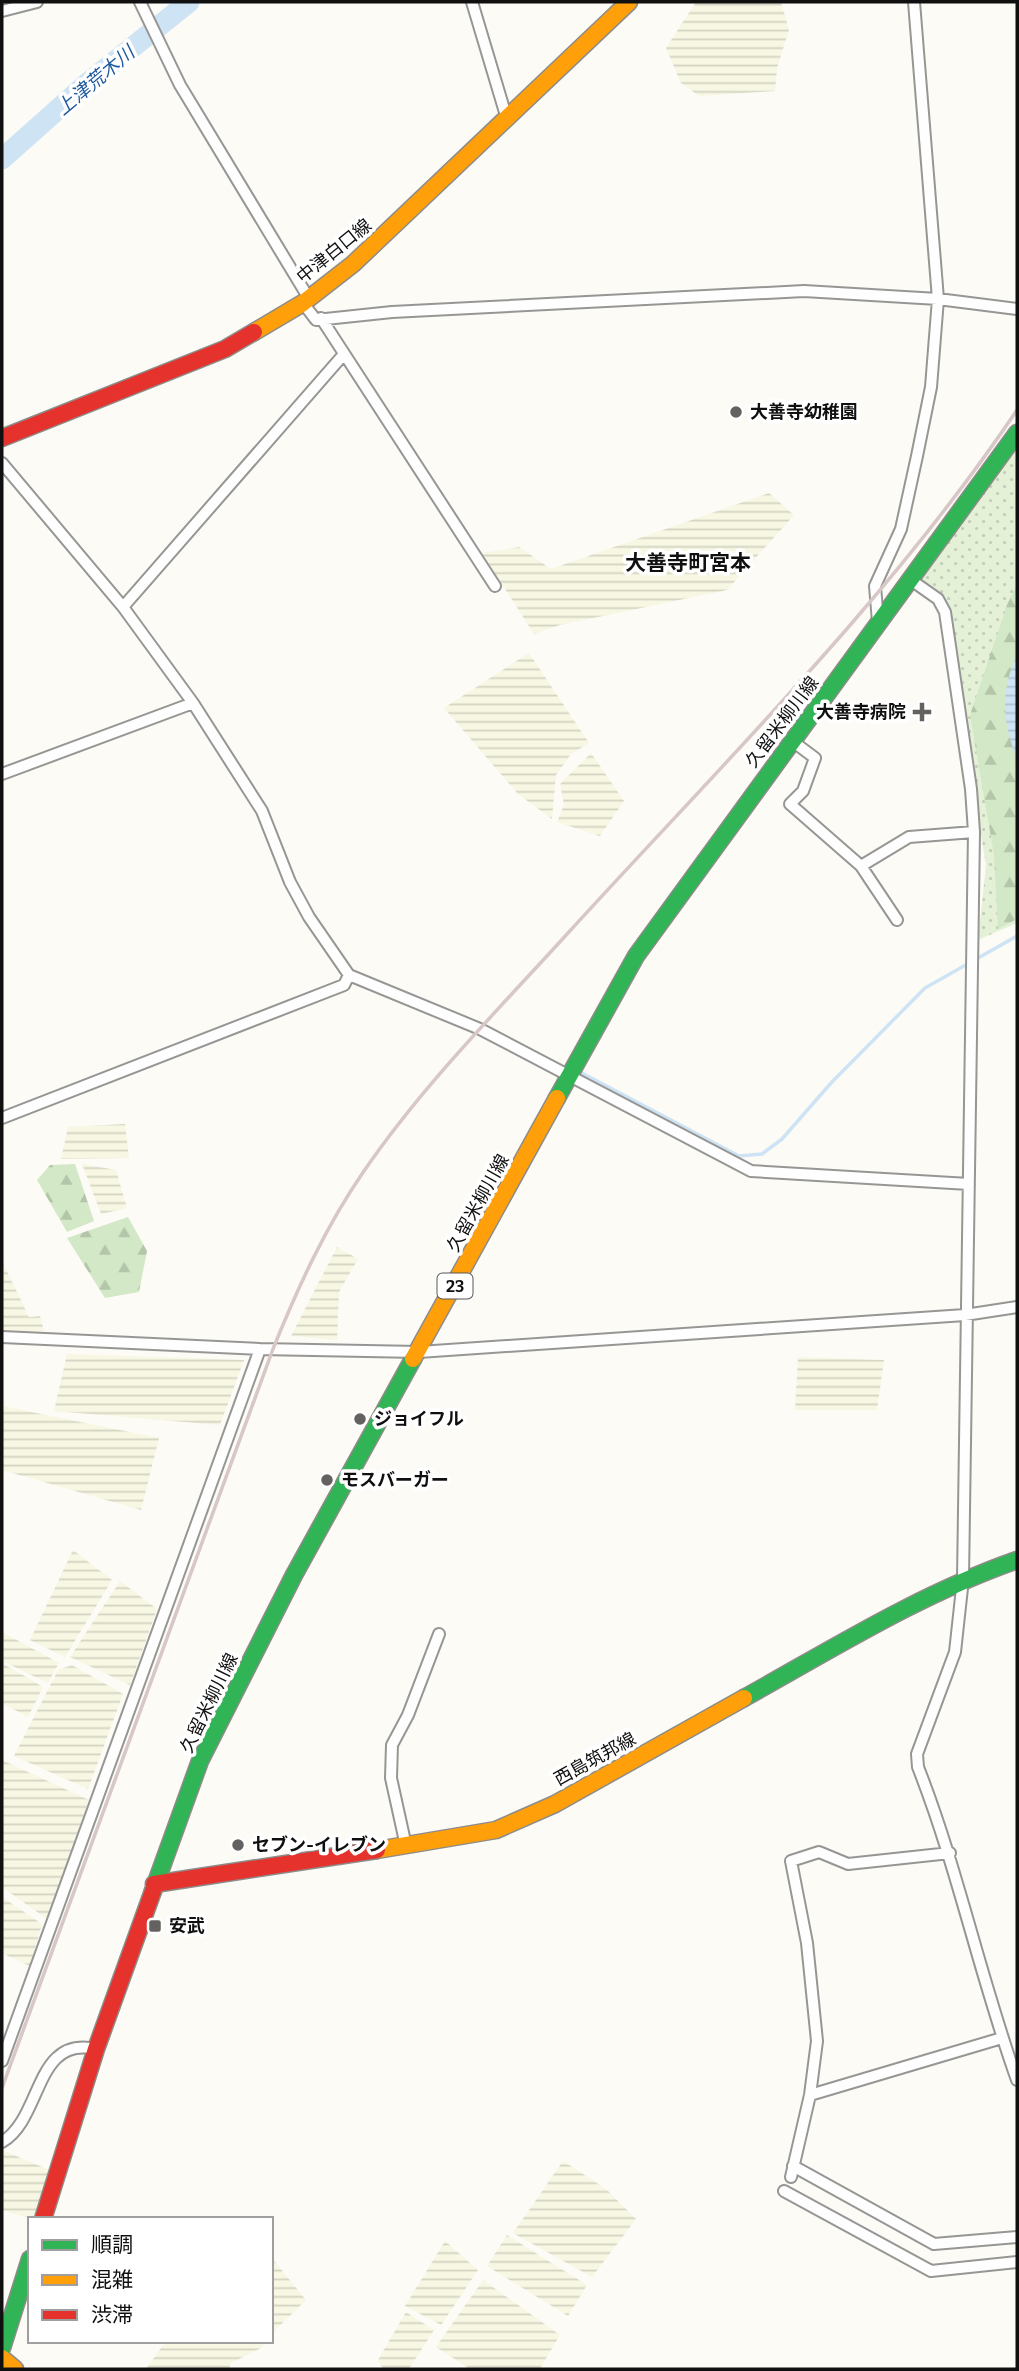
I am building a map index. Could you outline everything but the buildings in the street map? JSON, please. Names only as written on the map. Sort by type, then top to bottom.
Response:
[{"type":"main road","name":"中津白口線","points":[[2,438],[226,349],[305,300],[353,264],[629,2]]},
{"type":"main road","name":"久留米柳川線","points":[[44,2217],[96,2049],[200,1761],[294,1575],[636,956],[791,740],[878,628],[1017,433]]},
{"type":"main road","name":"西島筑邦線","points":[[155,1884],[496,1830],[555,1804],[963,1579],[1017,1560]]},
{"type":"main road","points":[[2,2348],[28,2265]]},
{"type":"main road","points":[[2,2358],[15,2369]]},
{"type":"street","points":[[2,11],[37,2]]},
{"type":"street","points":[[140,2],[166,58],[316,320],[804,290],[938,299],[1017,309]]},
{"type":"street","points":[[472,2],[507,119]]},
{"type":"street","points":[[878,628],[875,586],[901,529],[931,387],[938,299],[914,2]]},
{"type":"street","points":[[321,318],[495,586]]},
{"type":"street","points":[[123,607],[344,354]]},
{"type":"street","points":[[2,463],[123,607],[193,703],[261,811],[290,881],[309,917],[349,975],[480,1030],[570,1074],[751,1171],[969,1184]]},
{"type":"street","points":[[911,580],[938,599],[945,612],[971,789],[974,832],[963,1579],[955,1652],[917,1754],[918,1767],[950,1853],[1002,2038],[1017,2080]]},
{"type":"street","points":[[2,774],[193,703]]},
{"type":"street","points":[[791,740],[814,758],[803,791],[790,804],[861,866],[897,920]]},
{"type":"street","points":[[861,866],[909,837],[974,832]]},
{"type":"street","points":[[2,1118],[344,985],[349,975]]},
{"type":"street","points":[[2,1337],[260,1349],[419,1352],[965,1315],[1017,1307]]},
{"type":"street","points":[[2,2061],[260,1349]]},
{"type":"street","points":[[406,1846],[391,1778],[392,1745],[408,1715],[439,1634]]},
{"type":"street","points":[[950,1853],[848,1864],[819,1852],[791,1861],[807,1943],[817,2041],[810,2095],[792,2171],[934,2244],[1017,2237]]},
{"type":"street","points":[[810,2095],[1002,2038]]},
{"type":"street","points":[[2,2142],[16,2128],[58,2054],[77,2044],[96,2049]]},
{"type":"street","points":[[785,2191],[931,2271],[1017,2262]]},
{"type":"green space","points":[[696,2],[781,2],[789,30],[777,68],[775,91],[699,96],[681,83],[666,48]]},
{"type":"green space","points":[[1017,444],[1017,923],[978,940],[986,865],[941,597],[929,590],[920,578]]},
{"type":"green space","points":[[769,493],[794,515],[727,590],[560,625],[534,634],[482,553],[519,547],[551,569]]},
{"type":"green space","points":[[1017,584],[1017,919],[998,929],[994,855],[970,715],[1007,605]]},
{"type":"green space","points":[[529,653],[589,743],[571,754],[556,775],[552,819],[518,794],[444,708]]},
{"type":"green space","points":[[591,753],[624,801],[600,836],[557,822],[564,805],[560,784]]},
{"type":"green space","points":[[125,1124],[129,1158],[61,1159],[68,1127]]},
{"type":"green space","points":[[75,1164],[94,1221],[67,1232],[37,1180],[50,1165]]},
{"type":"green space","points":[[82,1164],[116,1170],[127,1208],[101,1214]]},
{"type":"green space","points":[[128,1217],[147,1251],[139,1292],[105,1298],[67,1238]]},
{"type":"green space","points":[[337,1247],[358,1259],[339,1292],[337,1340],[291,1336]]},
{"type":"green space","points":[[2,1261],[29,1317],[40,1316],[44,1331],[2,1333]]},
{"type":"green space","points":[[67,1354],[244,1360],[220,1425],[54,1411]]},
{"type":"green space","points":[[798,1357],[884,1360],[877,1410],[795,1410]]},
{"type":"green space","points":[[2,1406],[159,1438],[141,1510],[2,1470]]},
{"type":"green space","points":[[73,1550],[112,1580],[65,1657],[30,1640]]},
{"type":"green space","points":[[120,1581],[157,1609],[130,1685],[70,1657]]},
{"type":"green space","points":[[2,1632],[59,1663],[48,1683],[2,1661]]},
{"type":"green space","points":[[2,1663],[43,1687],[28,1717],[2,1703]]},
{"type":"green space","points":[[72,1665],[123,1694],[88,1789],[14,1756],[58,1670]]},
{"type":"green space","points":[[2,1760],[89,1800],[47,1919],[2,1887]]},
{"type":"green space","points":[[2,1897],[42,1924],[30,1966],[2,1953]]},
{"type":"green space","points":[[2,2150],[59,2174],[38,2216],[28,2218],[2,2210]]},
{"type":"green space","points":[[563,2161],[606,2189],[636,2219],[592,2277],[513,2233]]},
{"type":"green space","points":[[507,2235],[587,2285],[568,2316],[487,2266]]},
{"type":"green space","points":[[445,2241],[478,2270],[441,2325],[405,2306]]},
{"type":"green space","points":[[273,2259],[306,2300],[273,2332]]},
{"type":"green space","points":[[483,2280],[560,2335],[540,2369],[470,2369],[436,2347]]},
{"type":"green space","points":[[406,2312],[434,2330],[409,2369],[383,2369],[378,2360]]},
{"type":"green space","points":[[165,2343],[265,2343],[261,2348],[231,2363],[229,2369],[146,2369]]},
{"type":"water","points":[[1017,656],[1017,758],[1008,732],[1005,707],[1008,681]]},
{"type":"waterway","name":"上津荒木川","points":[[2,159],[84,86],[189,2]]},
{"type":"waterway","points":[[580,1072],[739,1156],[762,1154],[782,1139],[831,1083],[925,988],[1017,936]]},
{"type":"railway","points":[[2,2088],[273,1349],[292,1303],[337,1213],[387,1139],[462,1049],[860,614],[915,548],[1017,410]]},
{"type":"traffic: fast","points":[[557,1098],[636,956],[1017,433]]},
{"type":"traffic: fast","points":[[153,1891],[200,1761],[294,1575],[413,1359]]},
{"type":"traffic: fast","points":[[744,1698],[912,1605],[1017,1560]]},
{"type":"traffic: fast","points":[[2,2348],[28,2265]]},
{"type":"traffic: slow","points":[[254,332],[303,303],[353,264],[629,2]]},
{"type":"traffic: slow","points":[[413,1359],[557,1098]]},
{"type":"traffic: slow","points":[[377,1850],[496,1830],[555,1804],[744,1698]]},
{"type":"traffic: slow","points":[[2,2358],[15,2369]]},
{"type":"traffic: jam","points":[[2,438],[225,349],[254,332]]},
{"type":"traffic: jam","points":[[154,1884],[377,1850]]},
{"type":"traffic: jam","points":[[44,2217],[96,2049],[153,1891]]},
{"type":"place","name":"大善寺幼稚園","points":[[736,412]]},
{"type":"place","name":"大善寺病院","points":[[922,712]]},
{"type":"place","name":"ジョイフル","points":[[360,1419]]},
{"type":"place","name":"モスバーガー","points":[[327,1480]]},
{"type":"place","name":"セブン-イレブン","points":[[238,1845]]},
{"type":"place","name":"安武","points":[[155,1926]]},
{"type":"district","name":"大善寺町宮本","points":[[688,563]]}]
